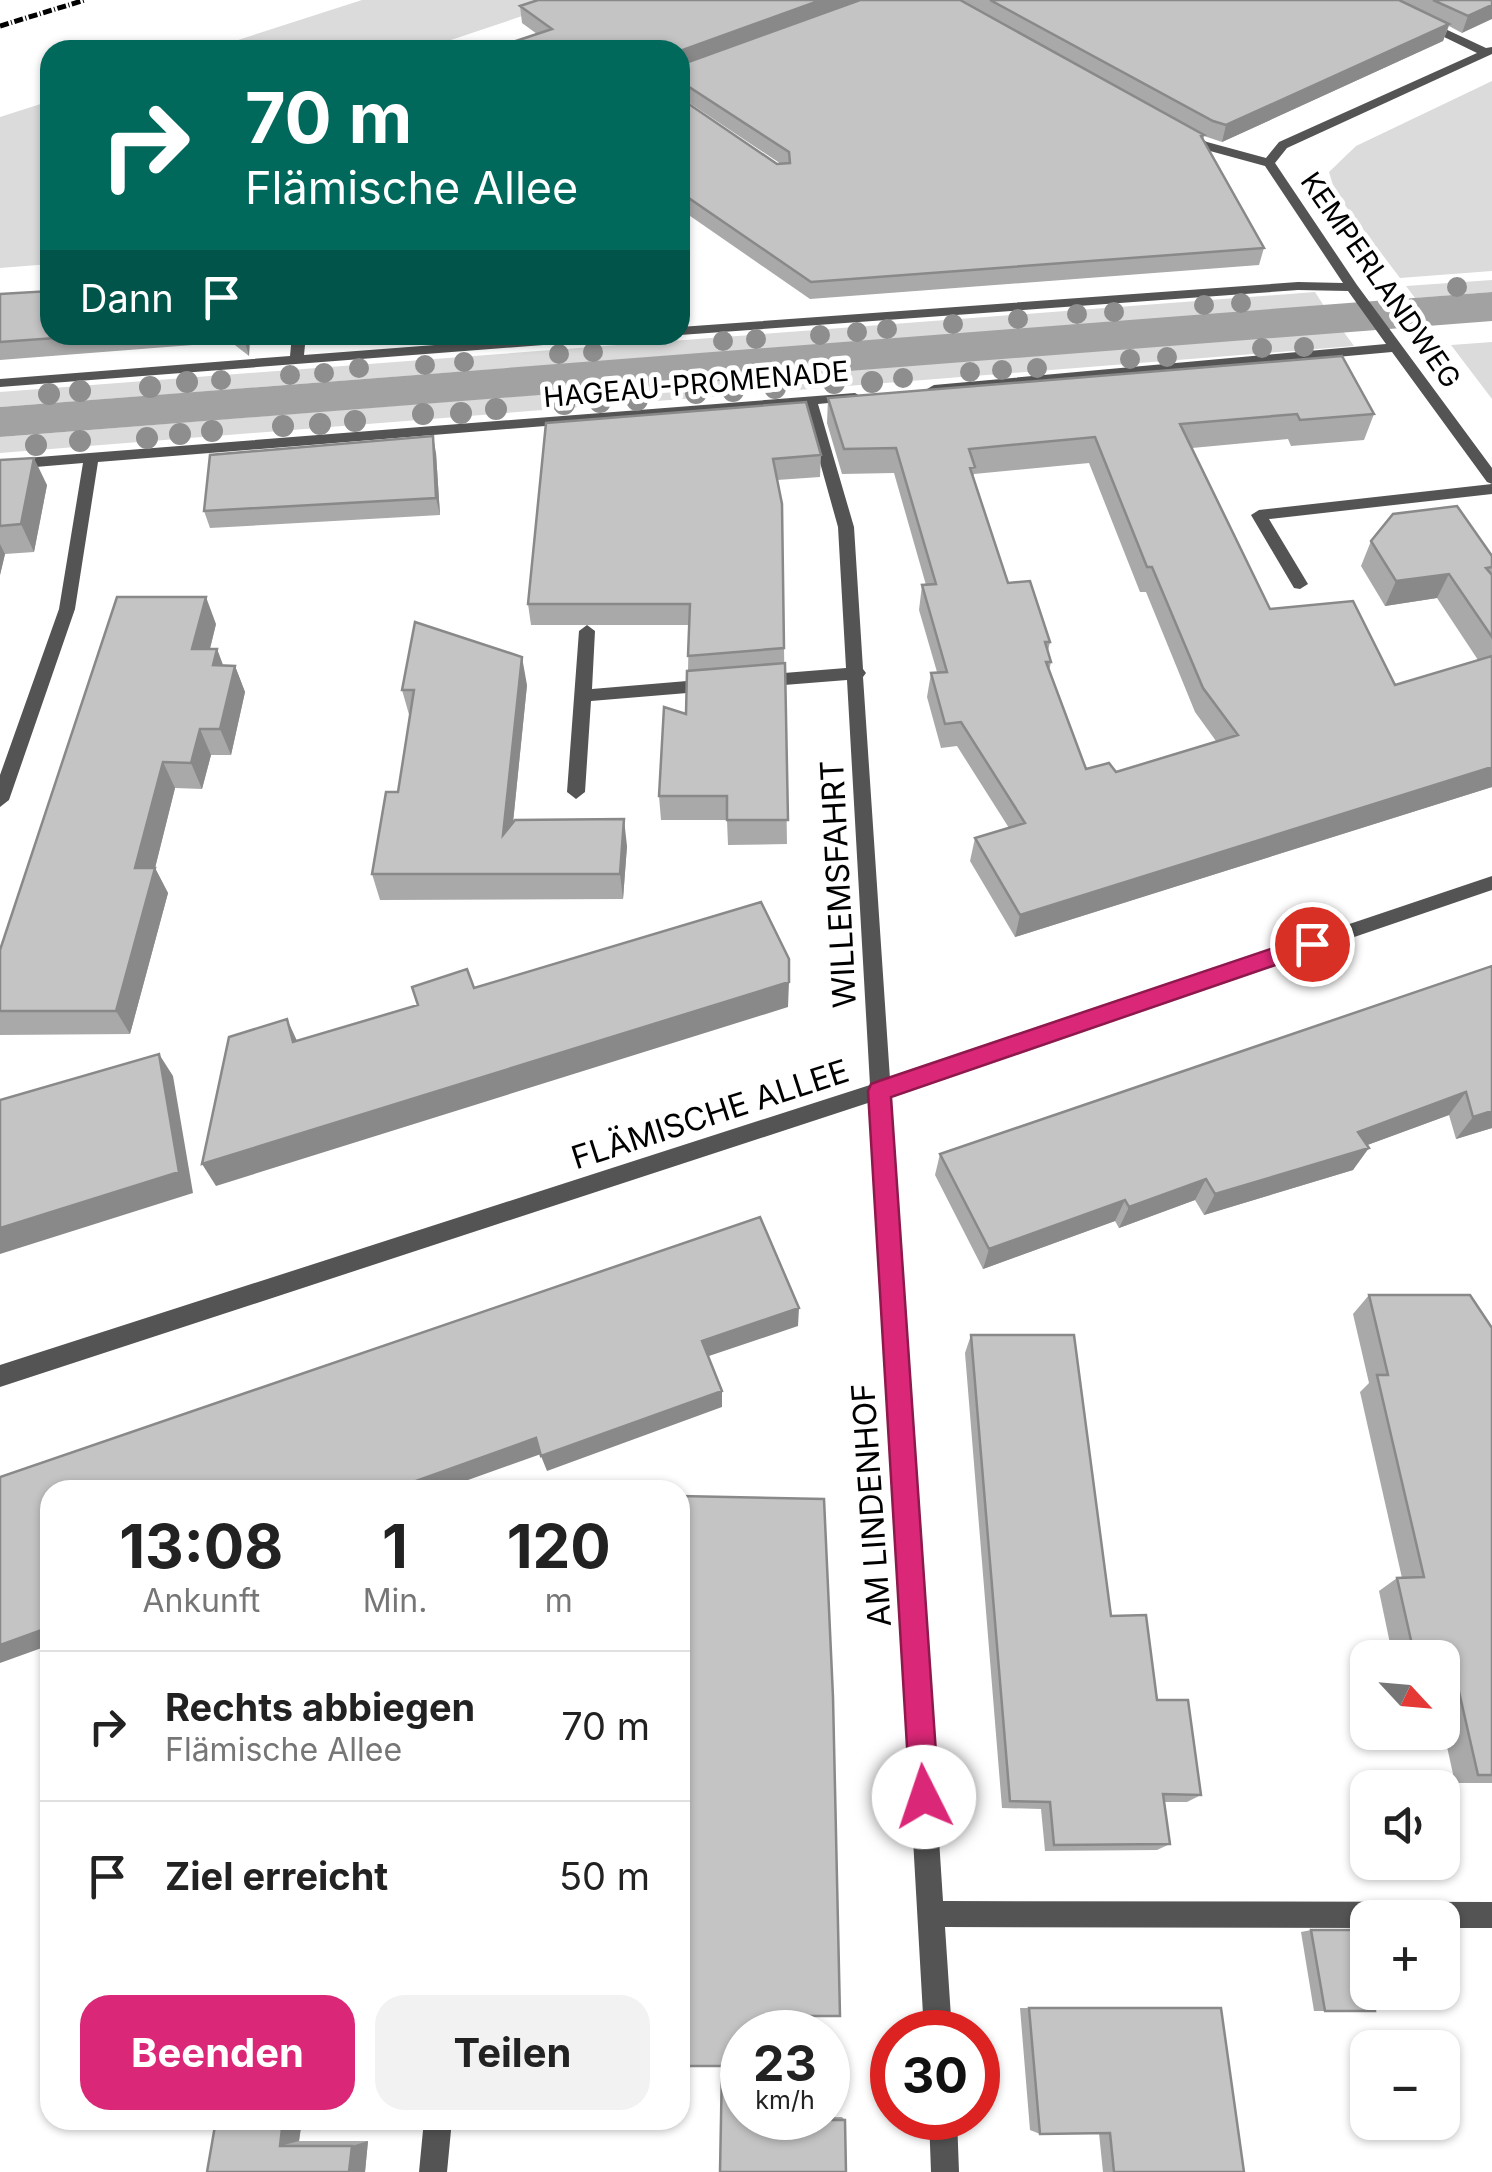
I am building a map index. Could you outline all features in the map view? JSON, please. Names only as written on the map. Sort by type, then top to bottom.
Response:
[{"type":"street","points":[[1374,0],[1490,52]]},
{"type":"street","points":[[1269,164],[1283,146],[1490,52]]},
{"type":"street","name":"KEMPERLANDWEG","points":[[1168,125],[1202,144],[1269,164],[1355,291],[1492,479]]},
{"type":"street","name":"HAGEAU-PROMENADE","points":[[690,329],[1278,287],[1355,291]]},
{"type":"street","points":[[297,360],[298,345]]},
{"type":"street","name":"HAGEAU-PROMENADE","points":[[0,383],[491,345]]},
{"type":"street","points":[[908,392],[1396,348]]},
{"type":"street","name":"HAGEAU-PROMENADE","points":[[0,465],[868,395]]},
{"type":"street","name":"WILLEMSFAHRT","points":[[810,400],[846,527],[858,673],[879,1091]]},
{"type":"street","points":[[0,800],[67,610],[91,458]]},
{"type":"street","points":[[1300,584],[1260,515],[1492,488]]},
{"type":"street","points":[[576,792],[587,631]]},
{"type":"street","points":[[583,696],[858,673]]},
{"type":"street","name":"FLÄMISCHE ALLEE","points":[[0,1376],[879,1091],[1492,883]]},
{"type":"street","name":"AM LINDENHOF","points":[[879,1091],[937,2010]]},
{"type":"street","points":[[932,1914],[1492,1915]]},
{"type":"street","points":[[433,2172],[437,2130]]},
{"type":"street","points":[[943,2140],[945,2172]]},
{"type":"shaded area","points":[[362,0],[570,0],[451,40],[238,40]]},
{"type":"shaded area","points":[[1492,81],[1492,271],[1400,278],[1335,192],[1329,172],[1356,146]]},
{"type":"shaded area","points":[[40,104],[40,265],[0,268],[0,117]]},
{"type":"shaded area","points":[[1492,280],[1492,292],[1415,298],[1406,286]]},
{"type":"shaded area","points":[[1315,292],[1324,306],[0,407],[0,392],[618,345],[690,345],[690,340]]},
{"type":"shaded area","points":[[1492,292],[1492,321],[0,437],[0,407]]},
{"type":"shaded area","points":[[1343,331],[1354,346],[0,453],[0,437]]},
{"type":"shaded area","points":[[1492,342],[1492,399],[1451,345]]},
{"type":"building","points":[[538,0],[821,0],[690,47],[690,40],[519,40],[552,29],[520,6]]},
{"type":"building","points":[[860,0],[960,0],[1204,135],[1201,136],[1264,248],[811,282],[690,199],[690,105],[777,164],[790,163],[789,152],[690,88],[690,61]]},
{"type":"building","points":[[990,0],[1399,0],[1449,24],[1226,125]]},
{"type":"building","points":[[1433,0],[1492,0],[1492,5],[1468,16]]},
{"type":"building","points":[[40,292],[40,339],[0,342],[0,294]]},
{"type":"building","points":[[1342,356],[1374,414],[1300,420],[1297,414],[1180,424],[1270,609],[1353,601],[1395,685],[1492,656],[1492,767],[1020,915],[975,838],[1025,823],[961,722],[945,724],[931,673],[947,672],[922,585],[936,584],[896,448],[844,449],[828,398]],"holes":[[[1095,437],[1147,567],[1152,567],[1203,688],[1238,735],[1116,772],[1109,763],[1086,769],[1046,662],[1051,662],[1045,642],[1050,642],[1030,581],[1008,583],[970,468],[975,467],[969,449]]]},
{"type":"building","points":[[806,402],[821,455],[773,459],[782,504],[784,648],[688,656],[690,604],[528,604],[546,423]]},
{"type":"building","points":[[433,436],[436,498],[204,511],[210,455]]},
{"type":"building","points":[[34,458],[21,524],[0,526],[0,460]]},
{"type":"building","points":[[1457,506],[1492,556],[1492,567],[1486,568],[1492,575],[1492,637],[1449,574],[1396,581],[1371,541],[1393,514]]},
{"type":"building","points":[[117,597],[206,597],[192,649],[217,649],[213,665],[235,666],[220,729],[200,729],[191,763],[163,762],[135,868],[155,868],[116,1011],[0,1011],[0,950]]},
{"type":"building","points":[[415,622],[522,657],[503,835],[515,820],[624,819],[620,874],[372,874],[386,792],[398,792],[414,690],[402,690]]},
{"type":"building","points":[[785,663],[788,820],[727,820],[727,796],[659,796],[664,707],[686,714],[687,671]]},
{"type":"building","points":[[761,902],[789,959],[789,982],[202,1164],[229,1037],[287,1019],[293,1042],[418,1005],[412,987],[467,969],[474,988]]},
{"type":"building","points":[[1492,966],[1492,1111],[1473,1117],[1466,1092],[1358,1132],[1369,1148],[1215,1194],[1206,1179],[1129,1207],[1125,1200],[989,1249],[940,1154]]},
{"type":"building","points":[[159,1054],[179,1172],[0,1228],[0,1100]]},
{"type":"building","points":[[760,1217],[799,1308],[702,1341],[722,1391],[541,1456],[536,1438],[419,1480],[40,1480],[40,1631],[0,1645],[0,1477]]},
{"type":"building","points":[[1369,1295],[1470,1295],[1492,1328],[1492,1775],[1478,1775],[1460,1696],[1460,1640],[1411,1640],[1397,1578],[1424,1577],[1377,1375],[1388,1375]]},
{"type":"building","points":[[971,1335],[1074,1335],[1111,1616],[1146,1615],[1157,1700],[1188,1700],[1201,1795],[1163,1794],[1170,1844],[1054,1845],[1050,1802],[1010,1801]]},
{"type":"building","points":[[690,1496],[824,1499],[840,2010],[720,2010],[720,2066],[690,2066]]},
{"type":"building","points":[[1311,1930],[1350,1930],[1350,2010],[1375,2011],[1325,2011]]},
{"type":"building","points":[[1029,2008],[1221,2008],[1244,2172],[1114,2172],[1110,2133],[1040,2134]]},
{"type":"building","points":[[214,2130],[282,2130],[280,2146],[352,2146],[349,2172],[207,2172]]},
{"type":"building","points":[[721,2140],[845,2140],[846,2172],[720,2172]]},
{"type":"railway","points":[[0,26],[85,0]]},
{"type":"route","points":[[924,1797],[879,1091],[1312,944]]}]
